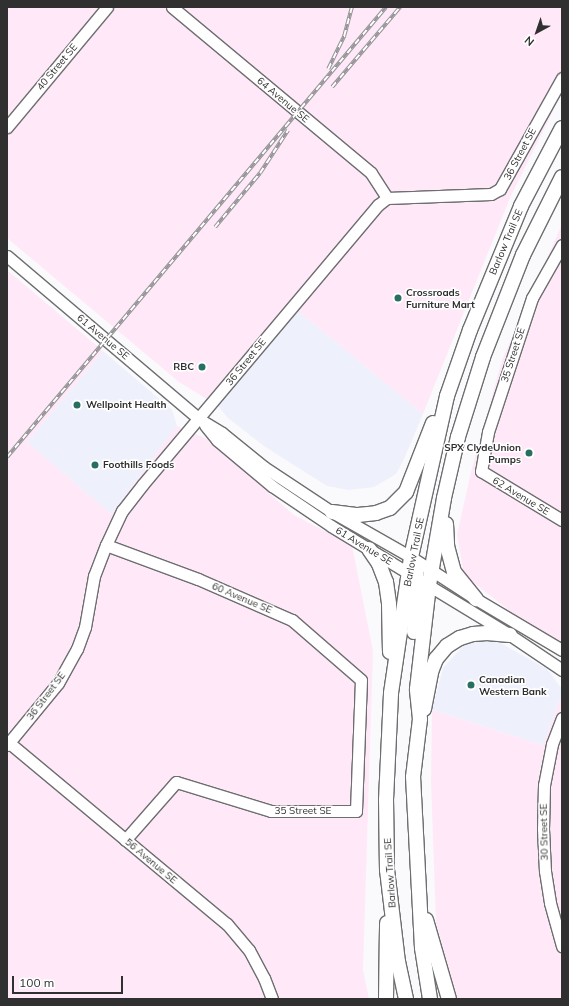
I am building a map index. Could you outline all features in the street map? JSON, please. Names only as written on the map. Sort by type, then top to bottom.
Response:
[{"type":"main road","name":"Barlow Trail SE","points":[[430,999],[422,948],[414,777],[420,719],[417,689],[423,574],[411,557],[447,396],[470,330],[522,206],[562,128]]},
{"type":"main road","name":"Barlow Trail SE","points":[[406,999],[398,962],[388,870],[386,800],[391,693],[444,498],[458,437],[483,357],[523,255],[562,177]]},
{"type":"main road","points":[[332,512],[358,515],[376,513],[390,508],[406,492],[439,408],[447,396]]},
{"type":"main road","points":[[423,574],[443,445],[440,426]]},
{"type":"main road","points":[[444,498],[447,546],[454,572],[476,599]]},
{"type":"main road","points":[[370,549],[379,564],[386,582],[389,604],[391,693]]},
{"type":"main road","points":[[420,719],[424,711],[431,672],[436,659],[447,646],[460,638],[473,634],[487,632],[510,634]]},
{"type":"main road","points":[[386,999],[388,870]]},
{"type":"main road","points":[[419,895],[448,999]]},
{"type":"street","name":"40 Street SE","points":[[7,127],[107,7]]},
{"type":"street","name":"64 Avenue SE","points":[[172,7],[371,173],[387,198]]},
{"type":"street","name":"36 Street SE","points":[[8,743],[58,683],[77,649],[85,627],[94,576],[122,510],[373,211],[387,198],[491,194],[500,189],[562,78]]},
{"type":"street","name":"35 Street SE","points":[[481,471],[488,432],[532,298],[562,245]]},
{"type":"street","name":"61 Avenue SE","points":[[7,256],[199,419],[222,433],[264,467],[332,512],[411,557]]},
{"type":"street","name":"61 Avenue SE","points":[[199,419],[217,440],[272,486],[331,526],[370,549],[476,599],[562,650]]},
{"type":"street","name":"62 Avenue SE","points":[[481,471],[562,520]]},
{"type":"street","name":"60 Avenue SE","points":[[106,545],[198,580],[292,620],[361,680]]},
{"type":"street","name":"61 Avenue SE","points":[[423,574],[562,670]]},
{"type":"street","name":"35 Street SE","points":[[126,840],[176,782],[271,811],[356,810],[361,680]]},
{"type":"street","name":"30 Street SE","points":[[562,718],[552,744],[544,785],[543,828],[545,871],[550,903],[562,946]]},
{"type":"street","name":"56 Avenue SE","points":[[8,743],[227,924],[249,950],[264,978],[272,999]]},
{"type":"shaded area","points":[[7,7],[562,7],[562,93],[510,198],[423,414],[296,309],[218,406],[179,382],[7,238]]},
{"type":"shaded area","points":[[562,224],[562,645],[516,616],[464,575],[457,535],[471,472],[502,360]]},
{"type":"shaded area","points":[[7,270],[103,351],[27,442],[111,514],[177,426],[207,439],[294,515],[352,545],[373,651],[363,970],[369,999],[7,999]]},
{"type":"shaded area","points":[[296,309],[423,414],[396,474],[374,487],[349,490],[327,486],[264,446],[228,418],[218,406]]},
{"type":"shaded area","points":[[103,351],[172,410],[177,426],[111,514],[27,442]]},
{"type":"shaded area","points":[[468,641],[497,641],[547,669],[562,689],[562,694],[543,745],[432,710],[443,668]]},
{"type":"shaded area","points":[[562,694],[562,999],[457,999],[436,923],[431,782],[432,710],[543,745]]},
{"type":"railway","points":[[328,69],[344,36],[352,7]]},
{"type":"railway","points":[[7,457],[386,7]]},
{"type":"railway","points":[[332,87],[400,7]]},
{"type":"railway","points":[[215,227],[260,173],[288,130]]},
{"type":"place","name":"Crossroads Furniture Mart","points":[[398,298]]},
{"type":"place","name":"RBC","points":[[202,367]]},
{"type":"place","name":"Wellpoint Health","points":[[77,405]]},
{"type":"place","name":"SPX ClydeUnion Pumps","points":[[529,453]]},
{"type":"place","name":"Foothills Foods","points":[[95,465]]},
{"type":"place","name":"Canadian Western Bank","points":[[471,685]]}]
